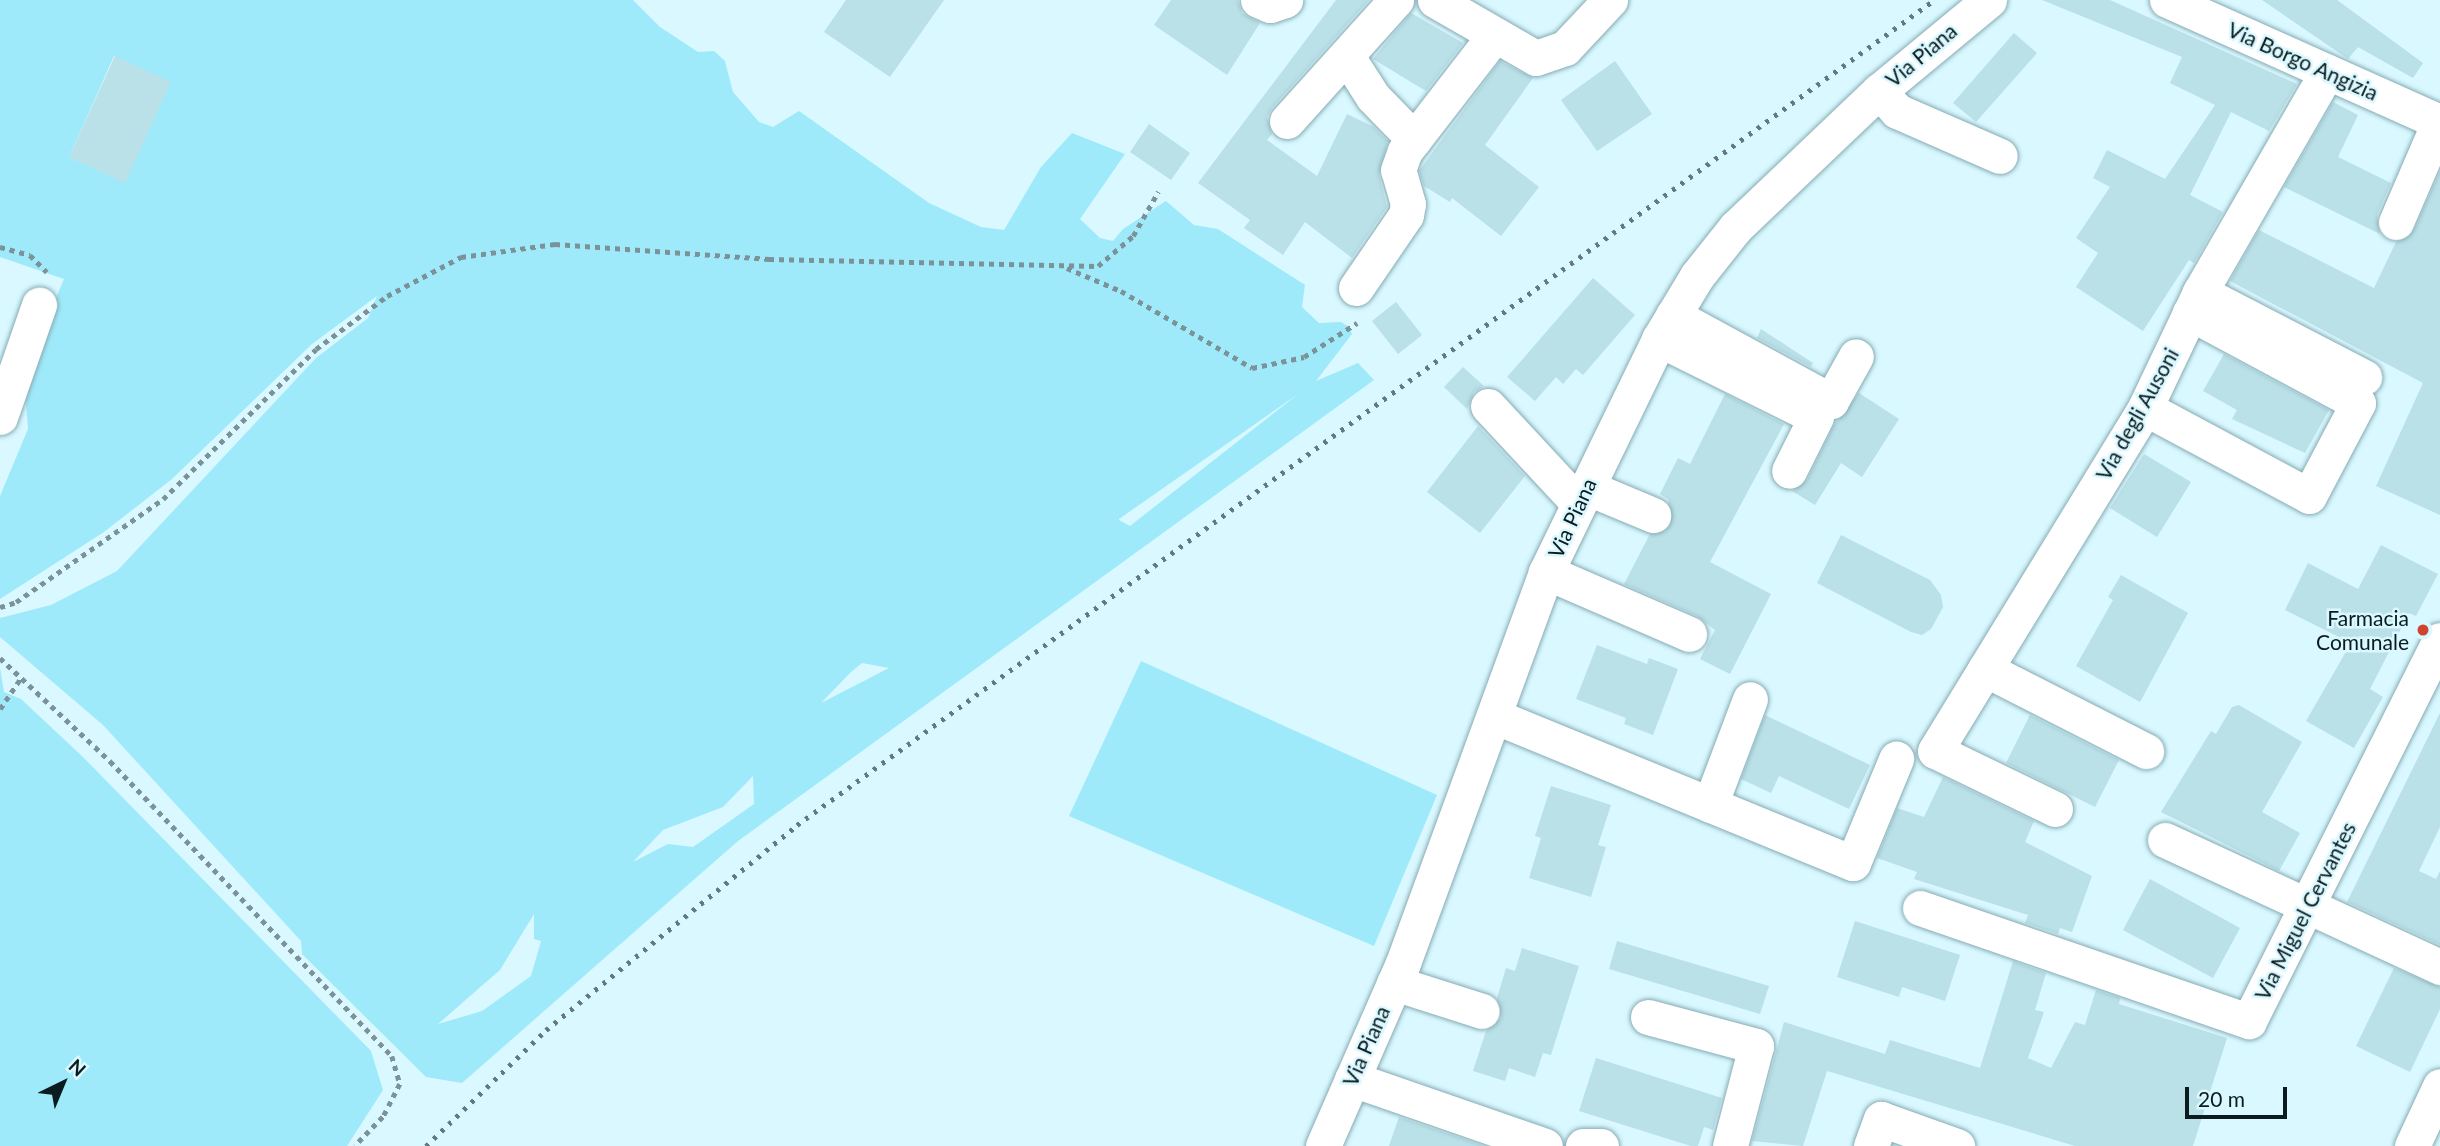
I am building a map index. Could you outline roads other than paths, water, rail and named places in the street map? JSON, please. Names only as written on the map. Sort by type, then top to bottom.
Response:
[{"type":"street","points":[[1258,0],[1270,5],[1285,0]]},
{"type":"street","points":[[1287,121],[1348,58],[1396,0]]},
{"type":"street","points":[[1435,0],[1529,56],[1554,55],[1610,0]]},
{"type":"street","name":"Via Piana","points":[[1323,1146],[1399,973],[1546,572],[1666,327],[1735,227],[1879,92],[1989,0]]},
{"type":"street","name":"Via Borgo Angizia","points":[[2190,4],[2327,72],[2439,122]]},
{"type":"street","points":[[1361,302],[1406,215],[1406,195],[1398,170],[1414,139],[1494,36]]},
{"type":"street","points":[[1348,58],[1373,97],[1414,139]]},
{"type":"street","name":"Via degli Ausoni","points":[[2055,808],[1935,751],[2145,408],[2195,303],[2327,72]]},
{"type":"street","points":[[1879,92],[1897,111],[2000,156]]},
{"type":"street","points":[[2396,222],[2439,122]]},
{"type":"street","points":[[2195,303],[2364,377]]},
{"type":"street","points":[[2145,408],[2309,496],[2358,403],[2195,303]]},
{"type":"street","points":[[0,417],[39,305]]},
{"type":"street","points":[[1666,327],[1831,401],[1856,356]]},
{"type":"street","points":[[1666,327],[1816,417],[1789,471]]},
{"type":"street","points":[[1488,406],[1582,495],[1653,515]]},
{"type":"street","points":[[1546,572],[1689,634]]},
{"type":"street","name":"Via Miguel Cervantes","points":[[1920,908],[2249,1021],[2303,907],[2440,640]]},
{"type":"street","points":[[1985,669],[2146,751]]},
{"type":"street","points":[[1710,805],[1750,699]]},
{"type":"street","points":[[1494,716],[1853,863],[1896,759]]},
{"type":"street","points":[[2165,840],[2303,907],[2440,967]]},
{"type":"street","points":[[1399,973],[1485,1001]]},
{"type":"street","points":[[1648,1017],[1756,1046],[1730,1146]]},
{"type":"street","points":[[1352,1079],[1545,1146]]},
{"type":"street","points":[[2412,1146],[2440,1086]]},
{"type":"street","points":[[1871,1146],[1881,1119],[1957,1146]]},
{"type":"railway","points":[[426,1146],[546,1030],[797,825],[1934,0]]},
{"type":"place","name":"Farmacia Comunale","points":[[2423,630]]}]
